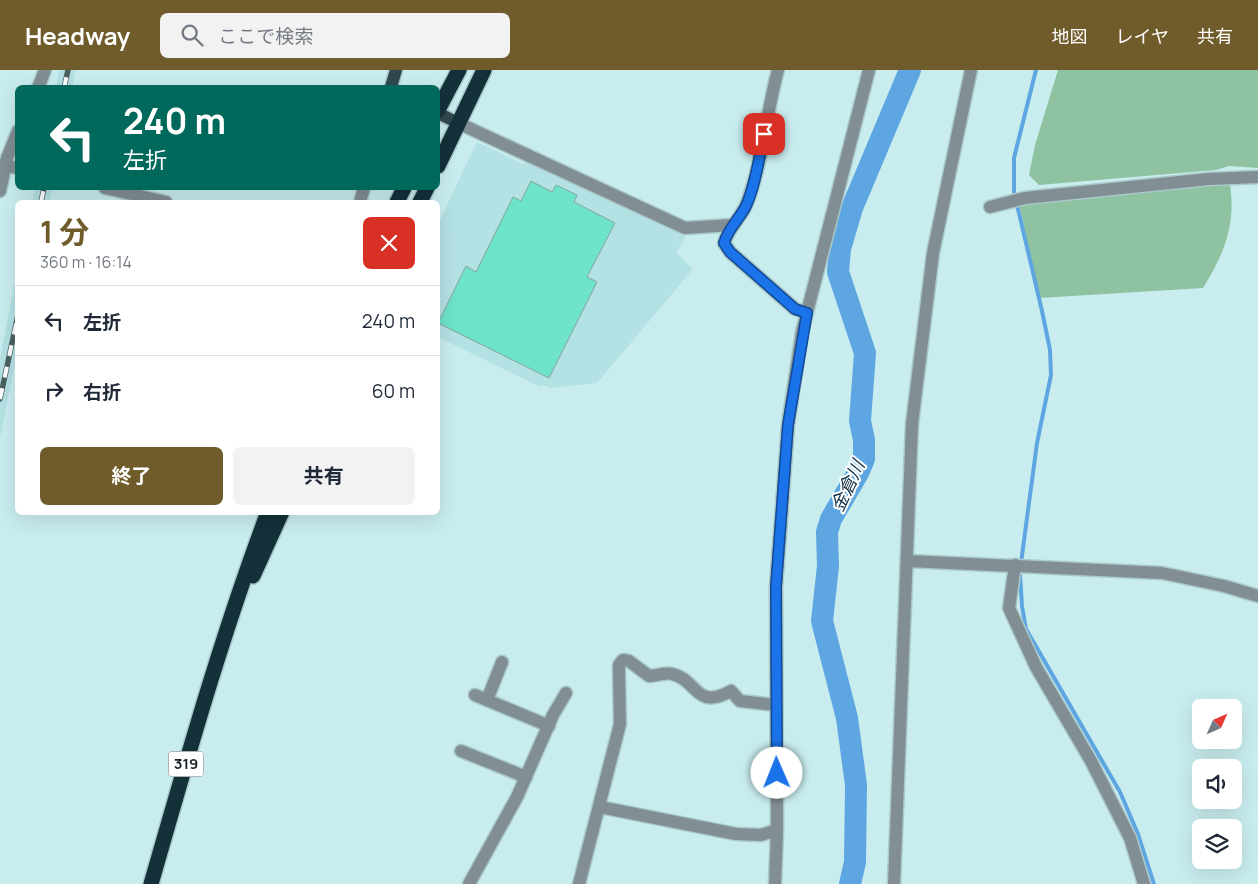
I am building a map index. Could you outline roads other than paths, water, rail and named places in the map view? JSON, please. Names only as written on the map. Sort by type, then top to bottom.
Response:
[{"type":"highway","points":[[440,107],[458,70]]},
{"type":"highway","points":[[440,162],[484,70]]},
{"type":"highway","name":"319","points":[[151,884],[222,643],[241,583],[267,515]]},
{"type":"highway","name":"319","points":[[222,643],[281,515]]},
{"type":"main road","points":[[392,85],[396,70]]},
{"type":"main road","points":[[440,112],[458,123]]},
{"type":"street","points":[[39,85],[44,70]]},
{"type":"street","points":[[778,70],[756,174],[747,204],[739,219],[732,225],[724,243],[730,252],[795,309],[807,313]]},
{"type":"street","points":[[775,884],[777,830],[776,586],[788,425],[807,313],[870,70]]},
{"type":"street","points":[[894,884],[912,424],[933,253],[971,70]]},
{"type":"street","points":[[458,123],[684,228],[732,225]]},
{"type":"street","points":[[0,191],[15,142]]},
{"type":"street","points":[[990,206],[1016,200],[1210,179],[1258,177]]},
{"type":"street","points":[[114,190],[157,200]]},
{"type":"street","points":[[908,561],[1162,573],[1224,586],[1258,596]]},
{"type":"street","points":[[1019,565],[1009,608],[1036,667],[1092,761],[1130,838],[1144,884]]},
{"type":"street","points":[[579,884],[620,724],[619,665],[623,660],[629,661],[649,676],[670,673],[676,675],[700,695],[714,697],[731,691],[740,701],[776,705]]},
{"type":"street","points":[[502,662],[481,697],[549,726]]},
{"type":"street","points":[[469,884],[517,797],[566,693]]},
{"type":"street","points":[[460,751],[526,777]]},
{"type":"street","points":[[600,807],[736,834],[761,835],[777,830]]},
{"type":"waterway","name":"金倉川","points":[[850,884],[855,862],[856,785],[847,718],[822,621],[828,566],[827,532],[831,519],[864,459],[864,440],[860,421],[865,353],[838,272],[840,249],[852,208],[910,70]]},
{"type":"waterway","points":[[1021,563],[1037,443],[1051,375],[1050,350],[1014,192],[1014,158],[1036,70]]},
{"type":"waterway","points":[[1020,575],[1026,629],[1120,792],[1138,834],[1154,884]]},
{"type":"railway","points":[[65,85],[68,70]]},
{"type":"railway","points":[[41,200],[44,190]]},
{"type":"railway","points":[[0,399],[15,329]]}]
